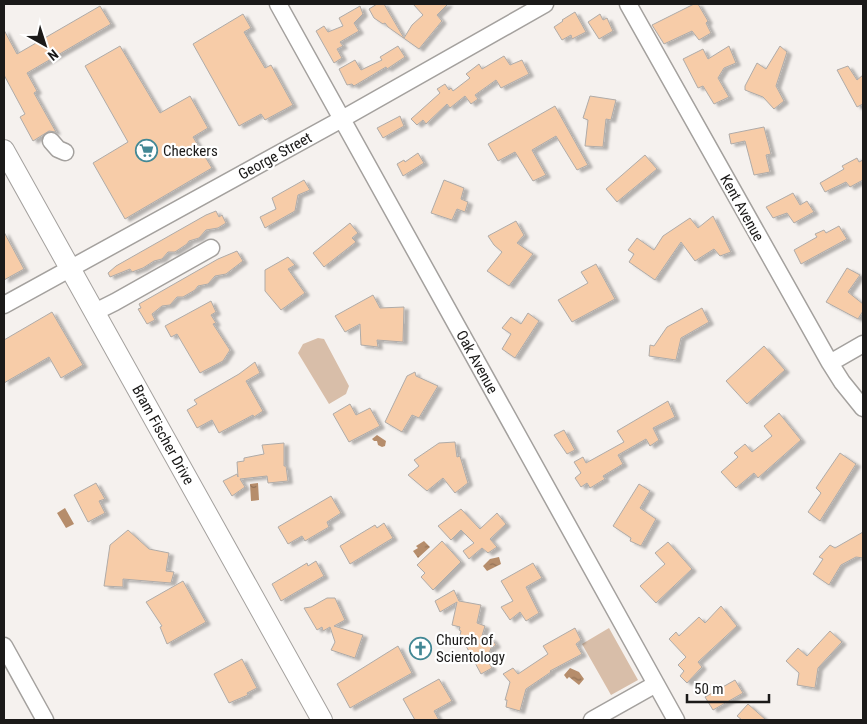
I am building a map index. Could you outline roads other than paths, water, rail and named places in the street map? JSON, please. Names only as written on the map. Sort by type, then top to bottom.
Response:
[{"type":"main road","name":"Bram Fischer Drive","points":[[4,150],[322,720]]},
{"type":"street","name":"Oak Avenue","points":[[278,4],[676,720]]},
{"type":"street","name":"George Street","points":[[4,305],[342,119],[545,4]]},
{"type":"street","name":"Kent Avenue","points":[[628,4],[830,363],[842,382],[863,408]]},
{"type":"street","points":[[51,141],[58,149],[65,152]]},
{"type":"street","points":[[94,312],[211,248]]},
{"type":"street","points":[[830,363],[863,344]]},
{"type":"street","points":[[4,646],[11,675],[45,720]]},
{"type":"street","points":[[592,720],[656,684]]},
{"type":"water","points":[[377,435],[386,441],[385,446],[378,445],[377,441],[372,439]]},
{"type":"water","points":[[258,483],[259,500],[251,501],[250,484]]},
{"type":"water","points":[[65,508],[74,524],[66,528],[57,513]]},
{"type":"water","points":[[424,541],[430,547],[418,558],[413,551],[418,548],[416,546]]},
{"type":"water","points":[[499,557],[501,564],[487,571],[483,566],[490,559]]},
{"type":"water","points":[[570,668],[579,672],[584,679],[579,685],[569,677],[567,679],[564,675]]},
{"type":"place","name":"Checkers","points":[[147,151]]},
{"type":"place","name":"Church of Scientology","points":[[420,649]]}]
